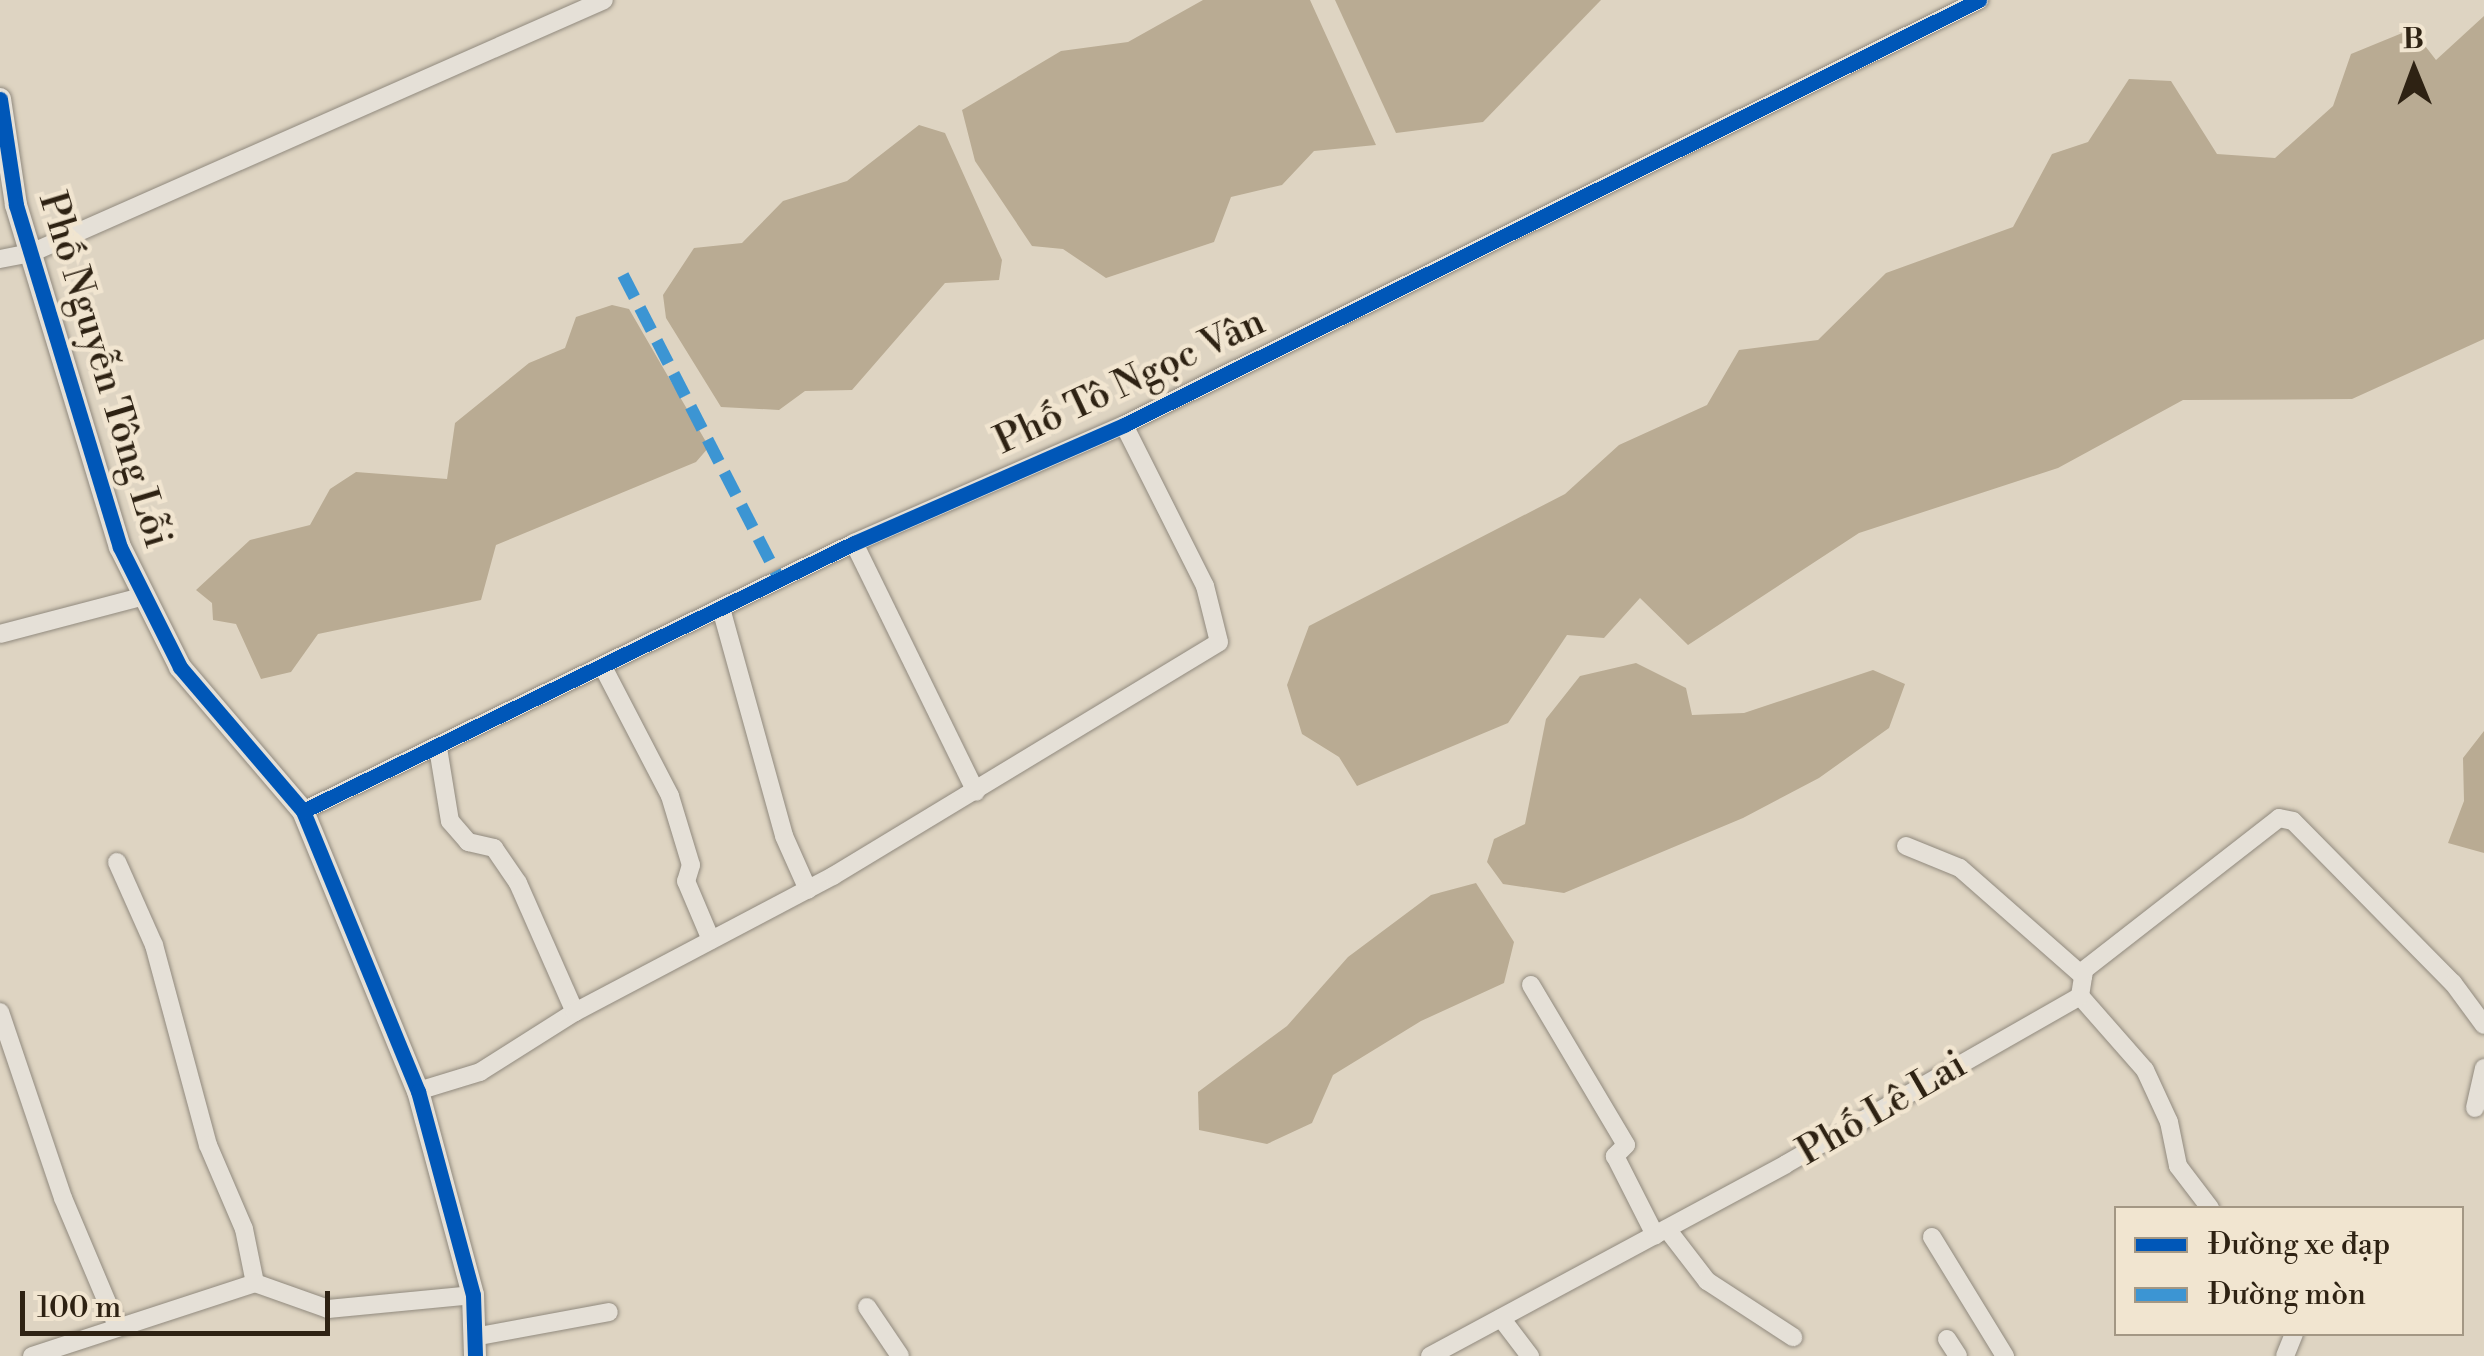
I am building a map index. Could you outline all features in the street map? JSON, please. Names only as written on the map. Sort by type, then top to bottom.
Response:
[{"type":"street","points":[[0,258],[31,253],[604,0]]},
{"type":"street","name":"Phố Tô Ngọc Vân","points":[[303,811],[722,612],[854,543],[1124,424],[1979,0]]},
{"type":"street","name":"Phố Nguyễn Tông Lỗi","points":[[0,99],[16,204],[120,546],[180,667],[303,811],[418,1092],[472,1295],[474,1346]]},
{"type":"street","points":[[418,1092],[480,1072],[576,1012],[808,890],[1219,642],[1204,586],[1124,424]]},
{"type":"street","points":[[854,543],[976,792]]},
{"type":"street","points":[[0,634],[145,596]]},
{"type":"street","points":[[722,612],[784,836],[808,890]]},
{"type":"street","points":[[604,669],[670,796],[691,864],[686,881],[711,940]]},
{"type":"street","points":[[438,748],[450,821],[468,842],[494,848],[518,883],[576,1012]]},
{"type":"street","points":[[2208,1206],[2178,1166],[2168,1122],[2145,1070],[2080,996],[2082,976],[2272,821],[2293,821],[2453,984],[2484,1025]]},
{"type":"street","points":[[1906,846],[1960,868],[2082,976]]},
{"type":"street","points":[[117,862],[154,945],[208,1144],[244,1230],[255,1283]]},
{"type":"street","points":[[1531,985],[1626,1145],[1615,1156],[1661,1232],[1707,1281],[1793,1337]]},
{"type":"street","name":"Phố Lê Lai","points":[[1430,1356],[1661,1232],[2080,996]]},
{"type":"street","points":[[0,1012],[63,1198],[117,1326]]},
{"type":"street","points":[[2475,1108],[2484,1068]]},
{"type":"street","points":[[1932,1238],[2005,1356]]},
{"type":"street","points":[[32,1356],[255,1283],[328,1309],[472,1295]]},
{"type":"street","points":[[868,1307],[900,1356]]},
{"type":"street","points":[[474,1346],[609,1312]]},
{"type":"street","points":[[1501,1318],[1530,1356]]},
{"type":"street","points":[[1947,1339],[1958,1356]]},
{"type":"shaded area","points":[[1203,0],[1310,0],[1376,145],[1314,151],[1282,185],[1231,197],[1214,242],[1106,278],[1063,249],[1032,246],[975,161],[962,110],[1061,51],[1128,42]]},
{"type":"shaded area","points":[[1335,0],[1601,0],[1483,122],[1396,133]]},
{"type":"shaded area","points":[[2484,16],[2484,339],[2352,399],[2183,400],[2058,468],[1859,533],[1688,645],[1640,598],[1604,638],[1567,635],[1508,723],[1357,786],[1339,757],[1302,734],[1287,685],[1309,626],[1565,494],[1619,445],[1707,405],[1739,350],[1818,340],[1886,273],[2013,227],[2052,154],[2088,142],[2129,79],[2171,81],[2217,154],[2275,158],[2333,106],[2351,54],[2412,29],[2436,60]]},
{"type":"shaded area","points":[[919,125],[945,133],[1002,260],[999,280],[945,283],[852,390],[805,391],[779,410],[721,407],[666,318],[663,295],[694,248],[742,243],[783,201],[847,181]]},
{"type":"shaded area","points":[[612,305],[629,309],[709,447],[696,462],[496,545],[481,600],[318,634],[291,672],[261,679],[236,624],[213,620],[212,603],[196,590],[250,540],[310,525],[330,489],[356,472],[447,479],[455,423],[529,363],[565,348],[576,317]]},
{"type":"shaded area","points":[[1636,663],[1686,688],[1692,715],[1744,713],[1873,670],[1905,684],[1889,728],[1819,778],[1743,818],[1564,893],[1503,884],[1487,862],[1494,839],[1525,824],[1546,719],[1580,676]]},
{"type":"shaded area","points":[[2484,731],[2484,853],[2448,843],[2464,801],[2463,758]]},
{"type":"shaded area","points":[[1476,883],[1514,942],[1504,983],[1421,1021],[1333,1075],[1312,1123],[1267,1144],[1199,1130],[1198,1092],[1287,1026],[1348,957],[1431,895]]},
{"type":"marked path","points":[[623,275],[780,581]]},
{"type":"cycle path","points":[[303,811],[854,543],[1124,425],[1979,0]]},
{"type":"cycle path","points":[[0,99],[16,205],[120,547],[180,667],[303,811],[418,1091],[473,1295],[475,1356]]}]
